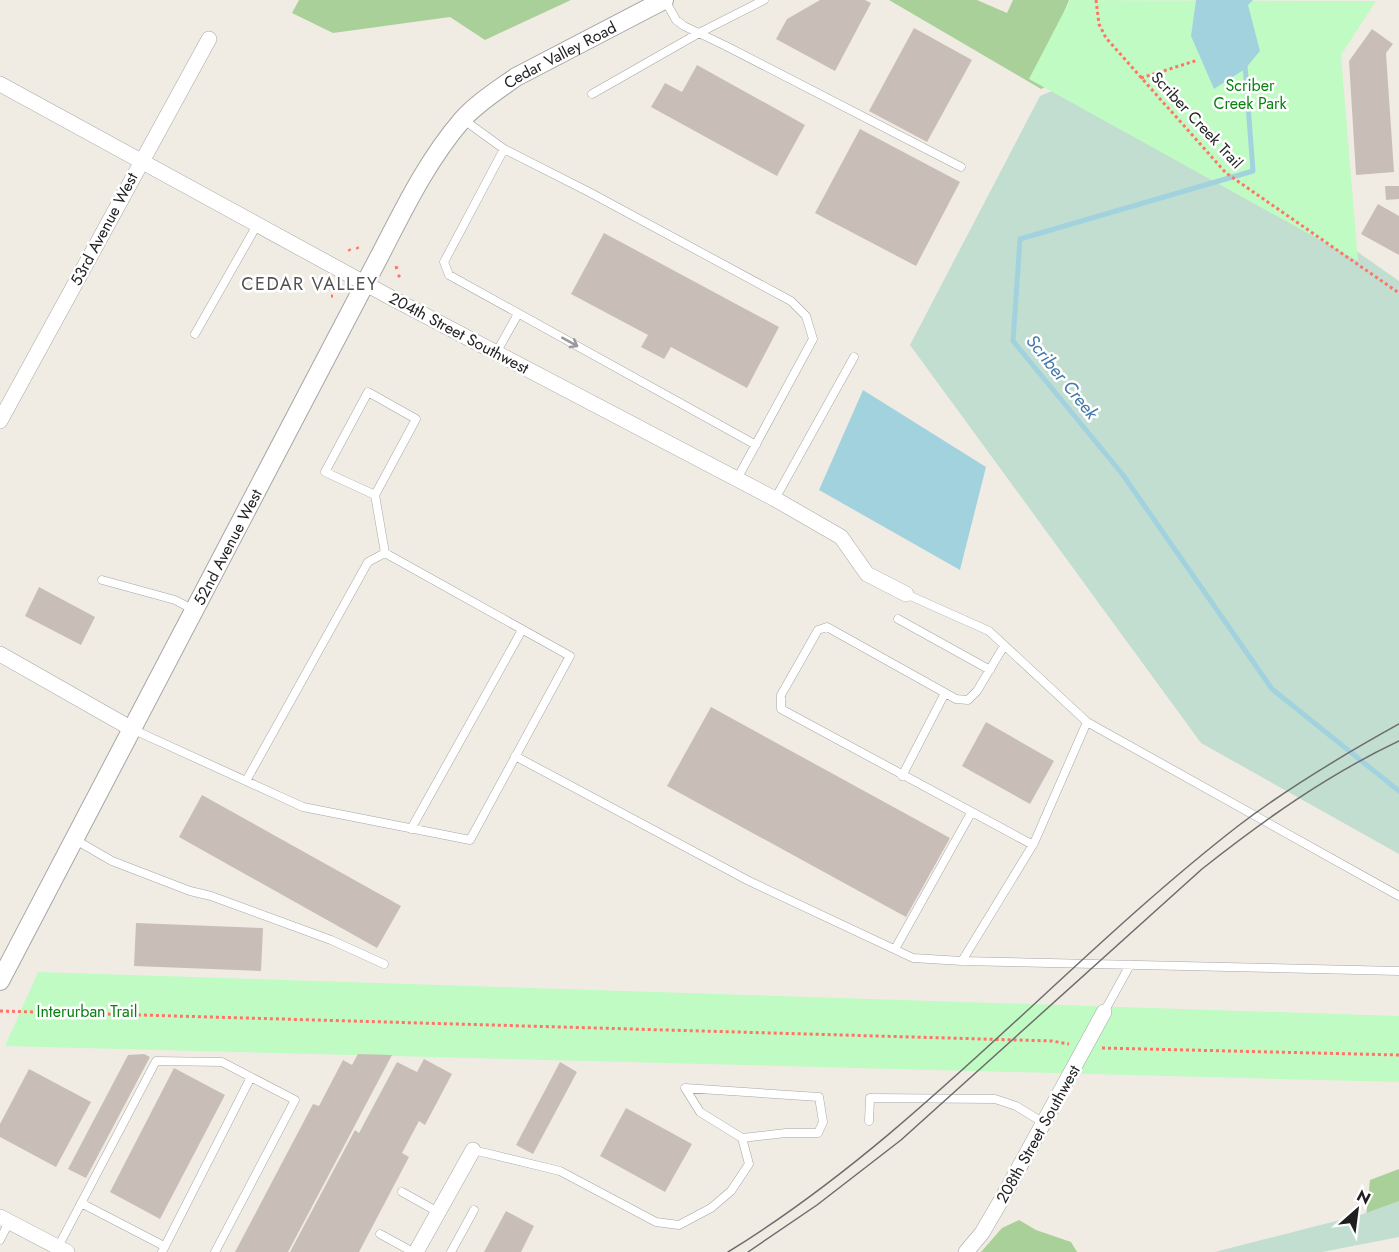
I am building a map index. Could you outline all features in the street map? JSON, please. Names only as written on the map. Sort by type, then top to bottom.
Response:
[{"type":"street","name":"Cedar Valley Road","points":[[463,119],[494,92],[516,77],[665,0]]},
{"type":"street","name":"53rd Avenue West","points":[[0,421],[210,39]]},
{"type":"street","name":"204th Street Southwest","points":[[0,84],[365,284],[775,499],[841,537],[867,574],[906,594]]},
{"type":"street","name":"52nd Avenue West","points":[[0,981],[425,171],[463,119]]},
{"type":"street","points":[[0,654],[132,729]]},
{"type":"street","name":"208th Street Southwest","points":[[966,1252],[998,1206],[1104,1012]]},
{"type":"street","points":[[414,1252],[473,1150]]},
{"type":"street","points":[[4,1219],[62,1250]]},
{"type":"lane","points":[[665,0],[676,20],[684,27],[961,167]]},
{"type":"lane","points":[[592,94],[699,33],[764,0]]},
{"type":"lane","points":[[463,119],[504,149],[589,192],[790,301],[806,316],[813,339],[737,479]]},
{"type":"lane","points":[[504,149],[444,261],[449,275],[756,445]]},
{"type":"lane","points":[[195,334],[257,225]]},
{"type":"lane","points":[[496,353],[518,314]]},
{"type":"lane","points":[[775,499],[854,357]]},
{"type":"lane","points":[[375,495],[325,472],[368,392],[416,419],[375,495],[385,553]]},
{"type":"lane","points":[[132,729],[303,807],[470,840],[570,656],[385,553]]},
{"type":"lane","points":[[246,781],[368,562],[385,553]]},
{"type":"lane","points":[[102,580],[175,600],[195,610]]},
{"type":"lane","points":[[906,594],[989,631],[1087,722],[1399,896]]},
{"type":"lane","points":[[898,619],[990,670]]},
{"type":"lane","points":[[1004,646],[977,690],[968,700],[956,699],[827,627],[818,630],[781,695],[781,708],[902,776],[1033,845]]},
{"type":"lane","points":[[411,828],[522,630]]},
{"type":"lane","points":[[902,776],[945,693]]},
{"type":"lane","points":[[962,961],[1033,845],[1087,722]]},
{"type":"lane","points":[[515,756],[749,881],[913,958],[1399,971]]},
{"type":"lane","points":[[895,949],[971,813]]},
{"type":"lane","points":[[74,839],[112,861],[331,940],[384,964]]},
{"type":"lane","points":[[1104,1012],[1130,965]]},
{"type":"lane","points":[[62,1250],[81,1203],[156,1061],[222,1062],[295,1100],[215,1252]]},
{"type":"lane","points":[[81,1203],[163,1249],[251,1077]]},
{"type":"lane","points":[[473,1150],[560,1171],[656,1222],[680,1225],[711,1208],[731,1191],[749,1164],[742,1138],[700,1112],[685,1088],[819,1097],[823,1122],[819,1133],[786,1133],[742,1138]]},
{"type":"lane","points":[[869,1121],[870,1098],[995,1099],[1016,1106],[1044,1123]]},
{"type":"lane","points":[[402,1192],[438,1212]]},
{"type":"lane","points":[[451,1252],[474,1210]]},
{"type":"lane","points":[[0,1240],[4,1219]]},
{"type":"lane","points":[[380,1234],[414,1252]]},
{"type":"path","name":"Scriber Creek Trail","points":[[1096,0],[1099,24],[1106,38],[1226,173],[1399,293]]},
{"type":"path","points":[[1141,78],[1198,60]]},
{"type":"path","points":[[0,1011],[1052,1041],[1123,1050],[1399,1055]]},
{"type":"green space","points":[[299,0],[571,0],[485,40],[450,17],[333,33],[292,13]]},
{"type":"green space","points":[[889,0],[977,0],[1007,13],[1013,0],[1069,0],[1059,24],[1077,71],[1041,89]]},
{"type":"green space","name":"Scriber Creek Park","points":[[1070,0],[1376,1],[1341,55],[1358,261],[1029,79]]},
{"type":"green space","points":[[1107,68],[1314,74],[1352,248],[1399,281],[1399,854],[1201,743],[910,345],[1040,96]]},
{"type":"green space","name":"Interurban Trail","points":[[38,972],[1399,1016],[1399,1082],[5,1046]]},
{"type":"green space","points":[[1399,1169],[1399,1233],[1366,1217],[1370,1180]]},
{"type":"green space","points":[[1399,1201],[1399,1237],[1322,1252],[1215,1252],[1363,1214]]},
{"type":"green space","points":[[1019,1220],[1036,1230],[1071,1242],[1077,1252],[981,1252],[1002,1228]]},
{"type":"water","points":[[1196,0],[1253,0],[1248,5],[1260,51],[1245,69],[1214,89],[1191,36]]},
{"type":"water","points":[[863,390],[986,467],[960,570],[819,490]]},
{"type":"building","points":[[820,0],[865,0],[871,3],[835,71],[776,39],[787,19]]},
{"type":"building","points":[[914,28],[972,60],[927,142],[869,111]]},
{"type":"building","points":[[1372,29],[1393,44],[1386,53],[1394,172],[1356,175],[1349,61]]},
{"type":"building","points":[[697,65],[805,125],[777,176],[651,107],[665,83],[682,92]]},
{"type":"building","points":[[860,129],[960,182],[916,266],[815,213]]},
{"type":"building","points":[[1385,186],[1399,186],[1399,199],[1386,200]]},
{"type":"building","points":[[1378,204],[1399,216],[1399,255],[1361,234]]},
{"type":"building","points":[[604,233],[779,327],[747,388],[671,347],[664,359],[641,347],[648,335],[571,294]]},
{"type":"building","points":[[39,587],[95,617],[81,645],[25,616]]},
{"type":"building","points":[[711,707],[950,838],[906,917],[667,786]]},
{"type":"building","points":[[986,722],[1054,761],[1030,804],[962,766]]},
{"type":"building","points":[[202,795],[401,906],[377,948],[179,837]]},
{"type":"building","points":[[136,923],[263,928],[261,971],[134,966]]},
{"type":"building","points":[[144,1054],[150,1057],[86,1178],[68,1169],[128,1055]]},
{"type":"building","points":[[358,1054],[392,1055],[288,1252],[235,1252],[313,1104],[319,1106],[343,1060],[352,1065]]},
{"type":"building","points":[[424,1059],[452,1074],[425,1125],[419,1121],[402,1153],[409,1157],[359,1252],[290,1252],[355,1130],[359,1133],[397,1062],[417,1072]]},
{"type":"building","points":[[560,1062],[577,1072],[533,1154],[516,1145]]},
{"type":"building","points":[[174,1068],[225,1095],[160,1219],[110,1192]]},
{"type":"building","points":[[29,1069],[91,1102],[56,1167],[0,1137],[0,1124]]},
{"type":"building","points":[[626,1108],[692,1144],[665,1192],[600,1156]]},
{"type":"building","points":[[506,1211],[534,1226],[521,1252],[484,1252]]},
{"type":"waterway","name":"Scriber Creek","points":[[1245,65],[1253,171],[1020,239],[1013,341],[1123,475],[1272,689],[1399,791]]},
{"type":"tram line","points":[[728,1252],[797,1206],[927,1102],[1111,933],[1238,826],[1317,772],[1399,724]]},
{"type":"tram line","points":[[748,1252],[817,1205],[901,1140],[1202,869],[1297,799],[1347,768],[1399,741]]},
{"type":"district","name":"CEDAR VALLEY","points":[[310,284]]}]
